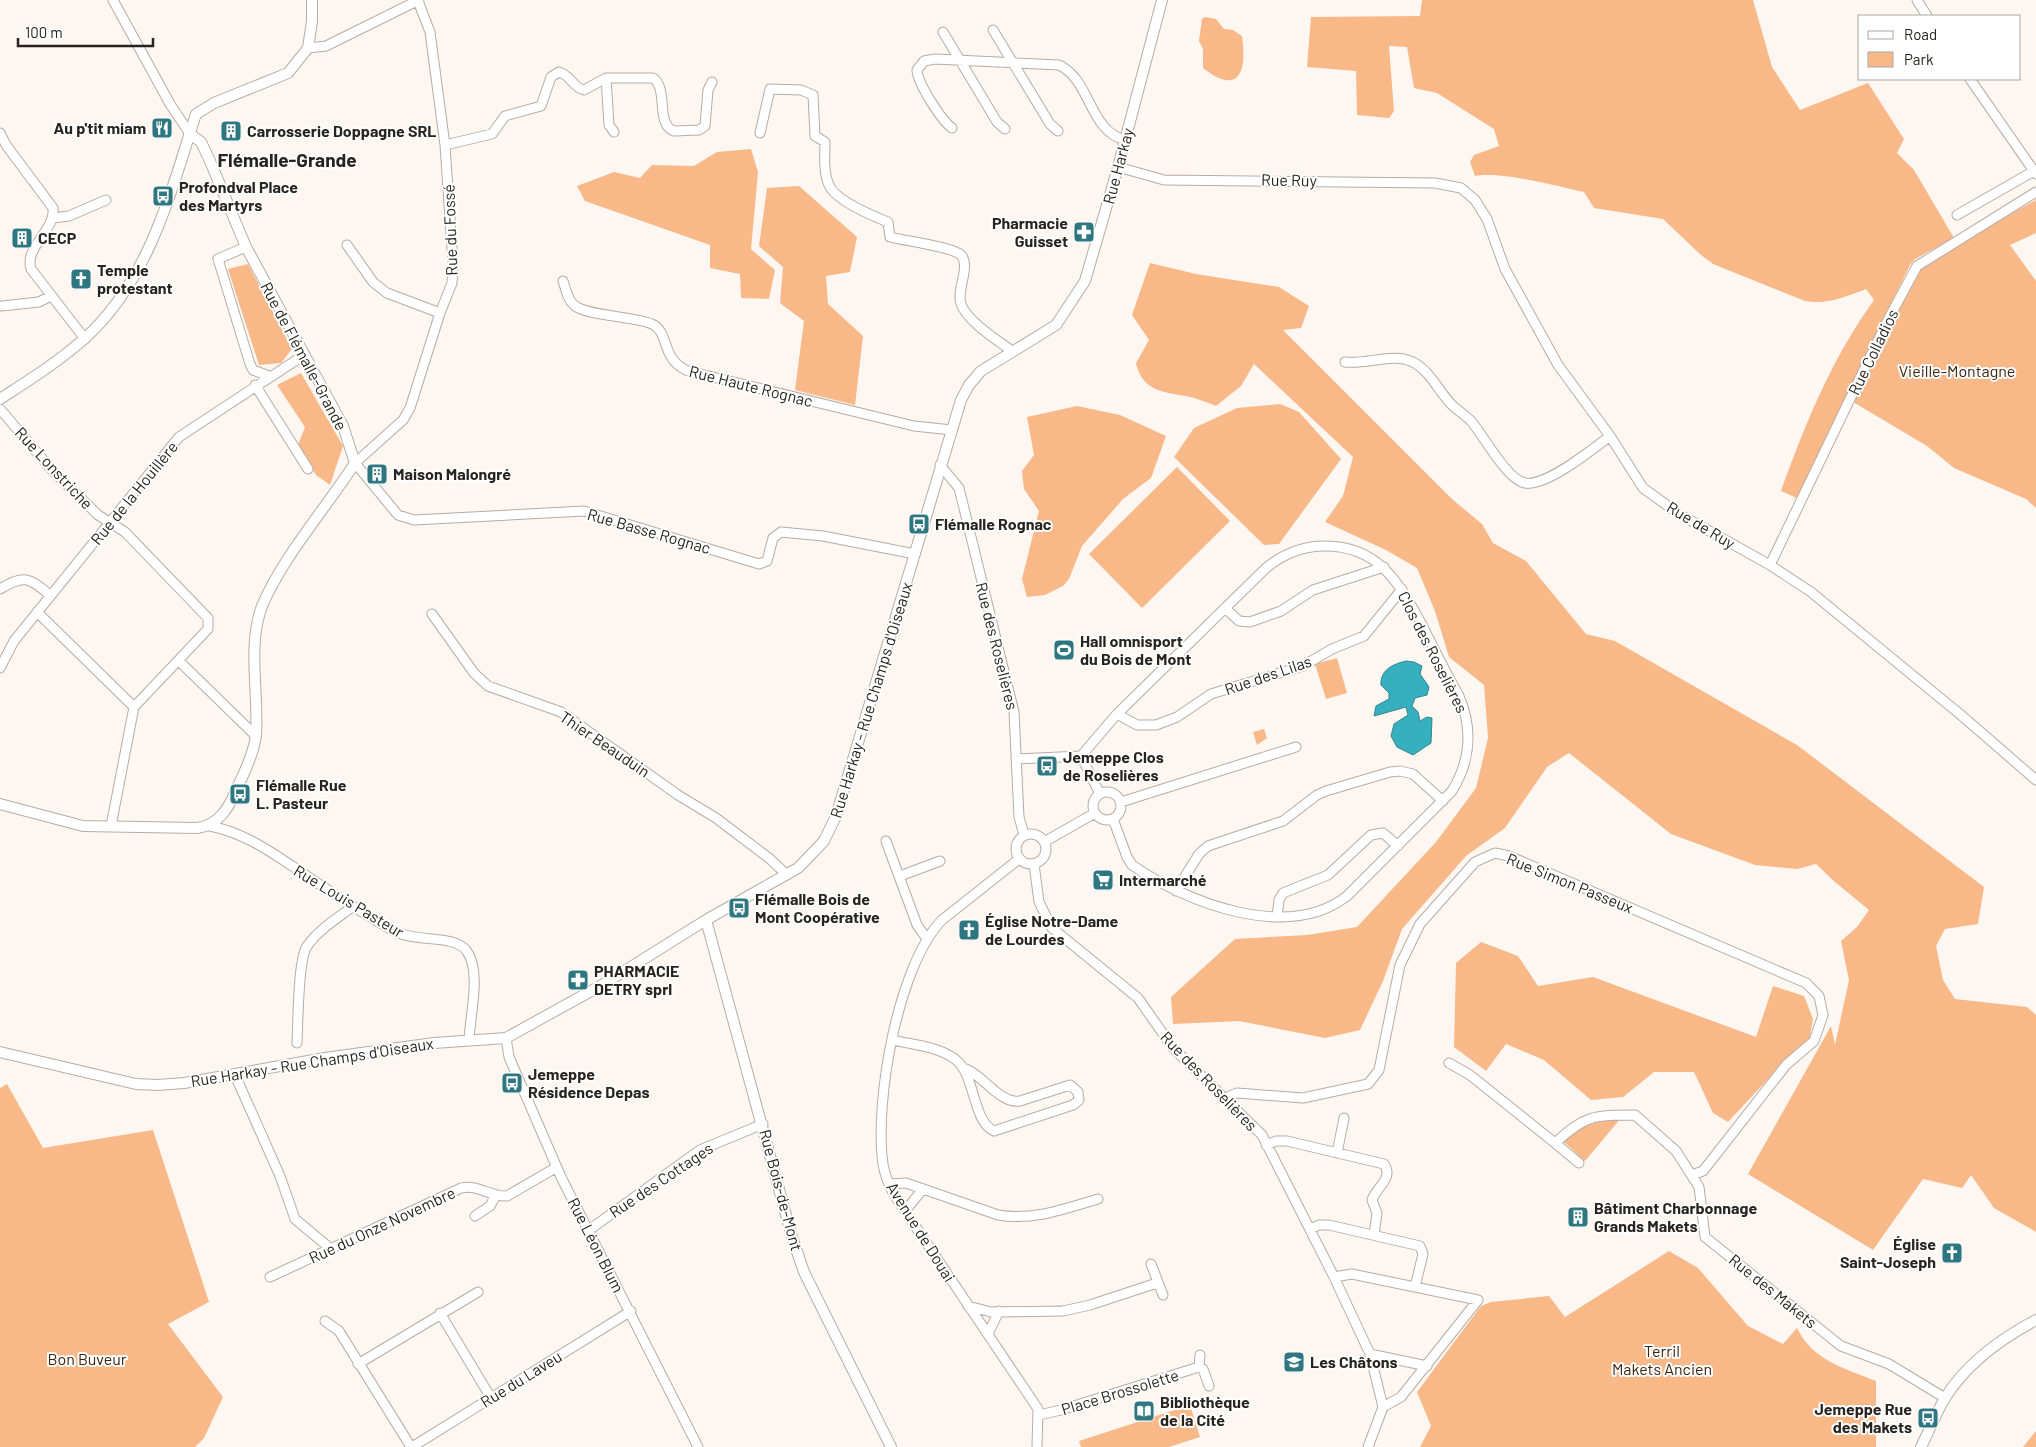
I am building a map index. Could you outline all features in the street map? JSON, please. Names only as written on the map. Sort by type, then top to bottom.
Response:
[{"type":"street","points":[[113,0],[190,134]]},
{"type":"street","points":[[0,399],[42,372],[84,339],[125,293],[145,260],[196,114],[214,104],[288,73],[308,48],[312,21],[312,0]]},
{"type":"street","points":[[308,48],[326,46],[419,0]]},
{"type":"street","name":"Rue du Fossé","points":[[355,463],[403,420],[410,408],[440,313],[452,283],[453,265],[445,145],[430,32],[419,0]]},
{"type":"street","name":"Rue Harkay","points":[[1056,324],[1085,281],[1118,167],[1162,0]]},
{"type":"street","points":[[1916,0],[1926,15]]},
{"type":"street","points":[[993,30],[1050,124],[1058,131]]},
{"type":"street","points":[[943,32],[997,122],[1005,129]]},
{"type":"street","points":[[952,128],[944,121],[918,78],[917,70],[920,63],[926,60],[1051,63],[1066,68],[1075,79],[1107,131],[1114,137],[1125,140]]},
{"type":"street","points":[[445,145],[492,134],[505,116],[541,106],[551,77],[556,72],[565,73],[576,87],[582,89],[588,89],[599,80],[606,78],[639,77],[656,80],[660,88],[666,124],[674,131],[699,130],[705,126],[708,90],[712,82]]},
{"type":"street","points":[[606,78],[609,125],[614,132]]},
{"type":"street","points":[[1957,216],[2035,172],[1971,80]]},
{"type":"street","points":[[760,133],[770,89],[801,90],[813,95],[815,136],[825,142],[825,171],[829,186],[840,198],[888,222],[890,237],[951,249],[960,255],[964,261],[960,303],[968,315],[1012,351]]},
{"type":"street","points":[[0,133],[6,145],[50,203],[53,218],[30,264],[34,274],[84,339]]},
{"type":"street","name":"Rue de Flémalle-Grande","points":[[190,134],[201,142],[246,247],[343,426],[355,463]]},
{"type":"street","name":"Rue Ruy","points":[[1118,167],[1164,180],[1276,179],[1435,183],[1461,188]]},
{"type":"street","name":"Rue de Ruy","points":[[1461,188],[1475,200],[1487,219],[1505,269],[1558,365],[1610,436],[1643,488],[1679,514],[1770,565],[1811,592],[2036,780]]},
{"type":"street","name":"Rue Colladios","points":[[1770,565],[1889,318],[1917,266],[2036,192]]},
{"type":"street","points":[[53,218],[69,216],[106,200]]},
{"type":"street","points":[[347,245],[373,282],[387,294],[440,313]]},
{"type":"street","points":[[246,247],[218,259],[250,364],[253,370],[269,376]]},
{"type":"street","name":"Rue Haute Rognac","points":[[563,281],[569,299],[578,308],[621,316],[655,326],[663,334],[670,356],[679,367],[688,372],[914,426],[952,430]]},
{"type":"street","points":[[2,306],[39,302],[51,296]]},
{"type":"street","name":"Rue Harkay - Rue Champs d'Oiseaux","points":[[0,1052],[136,1084],[158,1086],[235,1075],[325,1058],[469,1040],[506,1038],[602,985],[706,920],[786,875],[812,855],[833,825],[961,400],[974,378],[990,364],[1056,324]]},
{"type":"street","name":"Rue de la Houillère","points":[[0,668],[14,641],[179,437],[304,354]]},
{"type":"street","points":[[1345,362],[1396,358],[1407,360],[1422,367],[1451,404],[1472,423],[1512,475],[1522,483],[1534,483],[1570,466],[1610,436]]},
{"type":"street","points":[[255,385],[308,468]]},
{"type":"street","name":"Rue Lonstriche","points":[[0,409],[51,469],[98,515],[125,532],[208,618],[208,629],[134,707]]},
{"type":"street","points":[[0,804],[84,826],[197,828],[210,826],[230,806],[247,766],[256,736],[256,640],[262,607],[285,564],[331,501],[355,463]]},
{"type":"street","name":"Rue Basse Rognac","points":[[355,463],[398,515],[414,520],[584,511],[759,564],[767,561],[773,538],[781,532],[823,536],[915,554]]},
{"type":"street","name":"Rue des Roselières","points":[[940,466],[959,488],[1014,712],[1018,818],[1024,835]]},
{"type":"street","name":"Clos des Roselières","points":[[1081,756],[1117,714],[1270,564],[1286,555],[1305,548],[1322,546],[1342,548],[1367,556],[1384,567],[1402,588],[1458,696],[1466,716],[1469,740],[1466,759],[1457,782],[1443,801],[1335,905],[1306,916],[1277,917],[1226,909],[1176,891],[1129,862],[1113,819]]},
{"type":"street","points":[[1225,608],[1236,619],[1247,623],[1281,612],[1312,590],[1384,567]]},
{"type":"street","points":[[0,589],[18,579],[25,579],[34,582],[50,595]]},
{"type":"street","name":"Rue des Lilas","points":[[1117,714],[1137,725],[1156,725],[1177,717],[1211,694],[1303,666],[1326,652],[1364,636],[1402,588]]},
{"type":"street","points":[[37,612],[134,707],[111,826]]},
{"type":"street","name":"Thier Beauduin","points":[[432,614],[474,673],[488,686],[561,712],[678,795],[716,818],[770,859],[786,875]]},
{"type":"street","points":[[179,661],[256,736]]},
{"type":"street","points":[[1121,802],[1296,747]]},
{"type":"street","points":[[1016,759],[1081,756],[1100,794]]},
{"type":"street","points":[[1176,891],[1191,864],[1205,848],[1218,841],[1283,821],[1317,794],[1400,771],[1418,778],[1443,801]]},
{"type":"street","points":[[1112,793],[1121,802],[1119,814],[1113,819],[1101,819],[1095,813],[1095,800],[1100,794],[1112,793]]},
{"type":"street","points":[[1044,842],[1095,813]]},
{"type":"street","name":"Rue Louis Pasteur","points":[[210,826],[232,830],[262,846],[352,907],[406,937],[450,941],[464,948],[471,958],[474,973],[469,1040]]},
{"type":"street","points":[[1032,833],[1039,836],[1044,842],[1044,856],[1034,864],[1026,863],[1019,859],[1016,850],[1017,841],[1024,835],[1032,833]]},
{"type":"street","points":[[1277,917],[1279,900],[1283,893],[1328,875],[1371,835],[1383,833],[1398,846]]},
{"type":"street","points":[[886,841],[917,925],[927,939]]},
{"type":"street","name":"Rue Simon Passeux","points":[[1223,1099],[1236,1093],[1303,1098],[1346,1091],[1368,1084],[1379,1070],[1400,965],[1420,924],[1476,862],[1495,854],[1509,856],[1806,982],[1819,996],[1822,1015],[1814,1042],[1786,1065],[1703,1171],[1692,1175]]},
{"type":"street","name":"Avenue de Douai","points":[[1019,859],[942,920],[927,939],[909,980],[893,1040],[885,1085],[881,1130],[884,1165],[889,1184],[968,1306],[1034,1402],[1040,1415]]},
{"type":"street","points":[[900,876],[940,861]]},
{"type":"street","name":"Rue des Roselières","points":[[1034,864],[1039,902],[1052,928],[1138,998],[1174,1048],[1223,1099],[1258,1130],[1310,1229],[1370,1354],[1383,1406]]},
{"type":"street","points":[[297,1043],[301,966],[306,948],[352,907]]},
{"type":"street","name":"Rue Bois-de-Mont","points":[[706,920],[763,1124],[792,1237],[804,1272],[891,1447]]},
{"type":"street","name":"Rue Léon Blum","points":[[506,1038],[509,1057],[557,1167],[698,1447]]},
{"type":"street","points":[[893,1040],[939,1050],[975,1073],[1012,1102],[1070,1085],[1078,1092],[1078,1100],[1073,1105],[1002,1130],[994,1130],[987,1127],[983,1121],[966,1069]]},
{"type":"street","points":[[1449,1063],[1470,1074],[1579,1163]]},
{"type":"street","points":[[235,1075],[280,1176],[295,1219],[331,1249]]},
{"type":"street","name":"Rue des Makets","points":[[1555,1143],[1576,1124],[1598,1115],[1635,1115],[1676,1151],[1699,1187],[1705,1237],[1841,1346],[1889,1364],[1945,1398]]},
{"type":"street","points":[[1336,1153],[1344,1118]]},
{"type":"street","name":"Rue des Cottages","points":[[589,1230],[695,1154],[723,1139],[763,1124]]},
{"type":"street","points":[[1266,1146],[1276,1141],[1287,1141],[1381,1162],[1386,1166],[1384,1183],[1372,1200],[1377,1213],[1374,1235]]},
{"type":"street","points":[[496,1195],[507,1196],[516,1192],[557,1167]]},
{"type":"street","points":[[889,1184],[906,1183],[998,1214],[1019,1217],[1042,1215],[1098,1199]]},
{"type":"street","name":"Rue du Onze Novembre","points":[[270,1277],[462,1188],[474,1187],[496,1195],[490,1206],[475,1216]]},
{"type":"street","points":[[905,1211],[923,1189]]},
{"type":"street","points":[[1310,1229],[1318,1225],[1329,1225],[1420,1246],[1423,1254],[1415,1287]]},
{"type":"street","points":[[1151,1264],[1163,1295]]},
{"type":"street","points":[[1334,1277],[1352,1274],[1478,1300],[1401,1397],[1383,1406],[1368,1447]]},
{"type":"street","points":[[968,1306],[986,1311],[1072,1310],[1157,1283]]},
{"type":"street","points":[[358,1364],[440,1312],[478,1292]]},
{"type":"street","name":"Rue du Laveu","points":[[411,1447],[631,1311]]},
{"type":"street","points":[[988,1334],[999,1311]]},
{"type":"street","points":[[440,1312],[491,1398]]},
{"type":"street","points":[[1922,1447],[1945,1398],[1959,1378],[1981,1357],[2019,1329],[2036,1320]]},
{"type":"street","points":[[325,1321],[339,1331],[411,1447]]},
{"type":"street","points":[[1370,1354],[1427,1366]]},
{"type":"street","name":"Place Brossolette","points":[[1200,1355],[1200,1367],[1203,1369],[1209,1386]]},
{"type":"street","name":"Place Brossolette","points":[[1040,1415],[1200,1367]]},
{"type":"street","points":[[1037,1447],[1040,1415]]},
{"type":"green space","points":[[1422,0],[1753,0],[1772,67],[1800,110],[1868,83],[1904,139],[1897,153],[1914,170],[1954,238],[1915,259],[1910,265],[1803,485],[1799,499],[1781,491],[1810,416],[1832,368],[1874,300],[1866,289],[1828,301],[1805,301],[1713,264],[1663,219],[1594,208],[1584,192],[1559,186],[1514,177],[1475,176],[1470,162],[1474,155],[1499,146],[1494,129],[1437,93],[1414,88],[1407,47],[1389,46],[1394,111],[1389,118],[1357,115],[1356,71],[1307,67],[1311,17],[1420,16]]},
{"type":"green space","points":[[1205,17],[1216,19],[1224,29],[1233,30],[1242,36],[1242,69],[1233,80],[1225,80],[1203,68],[1203,49],[1199,41],[1202,19]]},
{"type":"green space","points":[[751,149],[758,172],[751,249],[775,270],[769,299],[741,298],[740,274],[710,268],[710,245],[585,201],[577,186],[614,172],[640,178],[652,165],[694,166],[717,152]]},
{"type":"green space","points":[[799,186],[857,237],[850,272],[826,276],[828,304],[863,336],[855,405],[795,390],[804,321],[780,303],[783,267],[759,246],[767,188]]},
{"type":"green space","name":"Vieille-Montagne","points":[[2036,200],[2036,233],[2010,245],[2036,281],[2036,508],[2026,499],[1954,468],[1927,446],[1853,402],[1916,272],[1931,258]]},
{"type":"green space","points":[[1150,263],[1196,274],[1279,287],[1309,306],[1301,328],[1283,330],[1452,499],[1482,524],[1493,543],[1526,561],[1586,634],[1615,641],[1797,745],[1984,887],[1978,924],[1945,929],[1936,946],[1943,980],[1955,999],[2027,1007],[2036,1015],[2036,1232],[1994,1208],[1971,1175],[1962,1188],[1923,1179],[1873,1250],[1748,1174],[1831,1026],[1835,1045],[1849,980],[1841,941],[1857,927],[1869,910],[1816,864],[1797,869],[1755,865],[1671,834],[1569,753],[1547,767],[1505,828],[1466,856],[1402,929],[1383,981],[1360,1030],[1325,1038],[1239,1021],[1173,1024],[1171,997],[1235,939],[1307,935],[1357,927],[1436,842],[1476,788],[1488,738],[1484,685],[1449,657],[1435,611],[1417,568],[1386,550],[1325,522],[1343,496],[1353,457],[1254,364],[1241,386],[1216,406],[1193,398],[1164,392],[1143,380],[1136,363],[1149,340],[1132,315]]},
{"type":"green space","points":[[248,264],[292,349],[281,363],[259,365],[228,269]]},
{"type":"green space","points":[[301,373],[343,446],[330,485],[316,475],[298,445],[305,427],[277,385]]},
{"type":"green space","points":[[1280,404],[1299,412],[1341,459],[1279,544],[1264,545],[1174,457],[1194,428],[1237,408]]},
{"type":"green space","points":[[1077,406],[1120,415],[1166,436],[1151,478],[1123,499],[1082,546],[1069,579],[1063,586],[1045,595],[1027,597],[1022,579],[1039,511],[1024,489],[1022,471],[1034,455],[1027,417]]},
{"type":"green space","points":[[1177,467],[1230,521],[1142,608],[1089,554]]},
{"type":"green space","points":[[1337,658],[1347,693],[1326,699],[1315,664]]},
{"type":"green space","points":[[1264,729],[1267,738],[1257,745],[1253,732]]},
{"type":"green space","points":[[1481,942],[1518,956],[1538,986],[1593,977],[1756,1037],[1773,986],[1804,996],[1813,1019],[1809,1041],[1783,1063],[1728,1122],[1713,1113],[1694,1072],[1654,1072],[1623,1097],[1591,1100],[1544,1060],[1506,1044],[1486,1071],[1454,1047],[1456,963]]},
{"type":"green space","name":"Bon Buveur","points":[[7,1084],[43,1148],[153,1130],[209,1302],[168,1324],[223,1397],[204,1438],[195,1447],[0,1447],[0,1088]]},
{"type":"green space","points":[[1621,1118],[1585,1161],[1564,1142],[1583,1128]]},
{"type":"green space","name":"Terril Makets Ancien","points":[[1669,1251],[1698,1268],[1748,1326],[1783,1344],[1797,1328],[1804,1339],[1821,1356],[1841,1367],[1876,1381],[1876,1447],[1420,1447],[1431,1426],[1417,1392],[1481,1306],[1491,1302],[1549,1296],[1565,1317]]},
{"type":"green space","points":[[1190,1405],[1200,1437],[1169,1447],[1081,1447],[1079,1441]]},
{"type":"green space","points":[[2036,1431],[2036,1447],[2023,1447]]},
{"type":"water","points":[[1406,661],[1422,666],[1420,674],[1429,687],[1427,695],[1415,698],[1412,706],[1418,712],[1420,721],[1427,717],[1432,718],[1431,743],[1413,755],[1397,747],[1391,736],[1394,724],[1408,715],[1406,707],[1374,716],[1376,706],[1389,699],[1389,693],[1381,685],[1383,675],[1392,666]]},
{"type":"place","name":"Au p'tit miam","points":[[162,128]]},
{"type":"place","name":"Carrosserie Doppagne SRL","points":[[231,131]]},
{"type":"place","name":"Profondval Place des Martyrs","points":[[163,196]]},
{"type":"place","name":"Pharmacie Guisset","points":[[1084,232]]},
{"type":"place","name":"CECP","points":[[22,238]]},
{"type":"place","name":"Temple protestant","points":[[81,279]]},
{"type":"place","name":"Maison Malongré","points":[[377,474]]},
{"type":"place","name":"Flémalle Rognac","points":[[919,524]]},
{"type":"place","name":"Hall omnisport du Bois de Mont","points":[[1064,650]]},
{"type":"place","name":"Jemeppe Clos de Roselières","points":[[1047,766]]},
{"type":"place","name":"Flémalle Rue L. Pasteur","points":[[240,794]]},
{"type":"place","name":"Intermarché","points":[[1103,880]]},
{"type":"place","name":"Flémalle Bois de Mont Coopérative","points":[[739,908]]},
{"type":"place","name":"Église Notre-Dame de Lourdes","points":[[969,930]]},
{"type":"place","name":"PHARMACIE DETRY sprl","points":[[578,980]]},
{"type":"place","name":"Jemeppe Résidence Depas","points":[[512,1083]]},
{"type":"place","name":"Bâtiment Charbonnage Grands Makets","points":[[1578,1217]]},
{"type":"place","name":"Église Saint-Joseph","points":[[1952,1253]]},
{"type":"place","name":"Les Châtons","points":[[1294,1362]]},
{"type":"place","name":"Bibliothèque de la Cité","points":[[1144,1411]]},
{"type":"place","name":"Jemeppe Rue des Makets","points":[[1928,1418]]},
{"type":"district","name":"Flémalle-Grande","points":[[287,160]]}]
